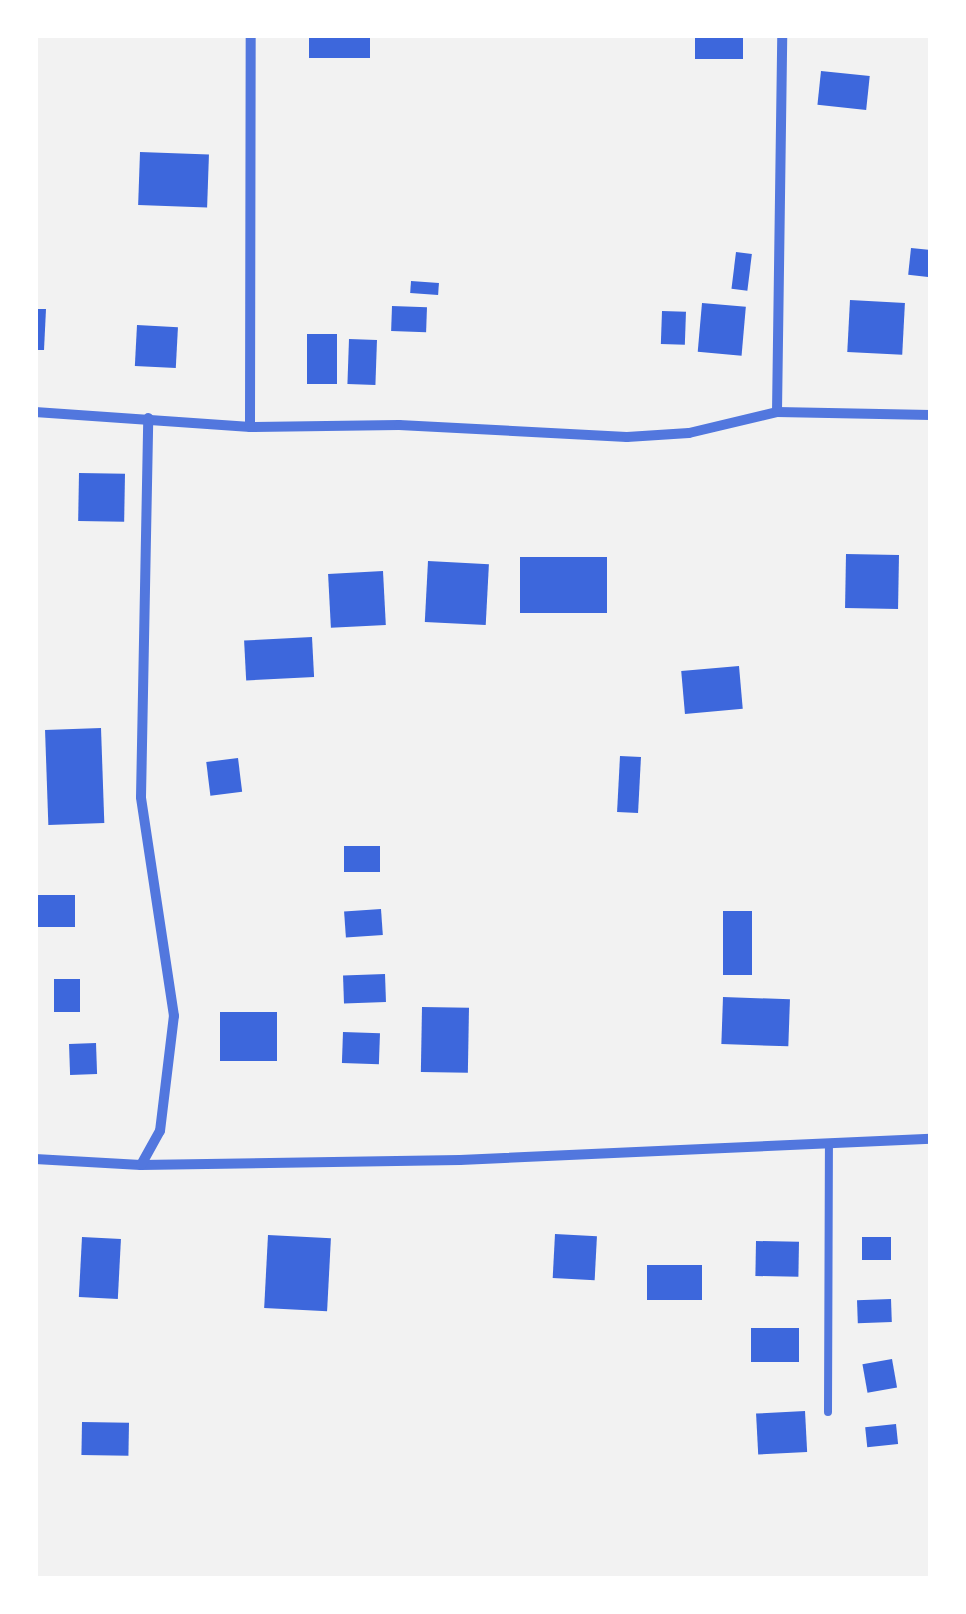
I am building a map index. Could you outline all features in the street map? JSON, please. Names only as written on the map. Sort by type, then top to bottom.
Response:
[{"type":"street","points":[[250,427],[251,35]]},
{"type":"street","points":[[777,412],[782,35]]},
{"type":"street","points":[[35,412],[250,427],[400,424],[627,437],[689,433],[777,412],[931,414]]},
{"type":"street","points":[[140,1166],[160,1131],[174,1016],[141,797],[148,418]]},
{"type":"street","points":[[35,1159],[140,1166],[460,1160],[931,1138]]},
{"type":"lane","points":[[828,1412],[829,1144]]},
{"type":"building","points":[[309,35],[370,35],[370,58],[309,58]]},
{"type":"building","points":[[695,35],[743,35],[743,59],[695,59]]},
{"type":"building","points":[[821,71],[870,76],[866,110],[817,105]]},
{"type":"building","points":[[140,152],[209,154],[207,207],[138,205]]},
{"type":"building","points":[[911,248],[931,250],[928,277],[908,275]]},
{"type":"building","points":[[736,252],[752,254],[747,291],[731,289]]},
{"type":"building","points":[[411,281],[439,283],[438,295],[410,293]]},
{"type":"building","points":[[850,300],[905,303],[902,355],[847,352]]},
{"type":"building","points":[[702,303],[746,307],[742,356],[698,352]]},
{"type":"building","points":[[392,306],[427,307],[426,332],[391,331]]},
{"type":"building","points":[[35,309],[46,309],[44,350],[35,350]]},
{"type":"building","points":[[662,311],[686,312],[685,345],[661,344]]},
{"type":"building","points":[[137,325],[178,327],[176,368],[135,366]]},
{"type":"building","points":[[307,334],[337,334],[337,384],[307,384]]},
{"type":"building","points":[[349,339],[377,340],[375,385],[347,384]]},
{"type":"building","points":[[79,473],[125,474],[124,522],[78,521]]},
{"type":"building","points":[[846,554],[899,555],[898,609],[845,608]]},
{"type":"building","points":[[520,557],[607,557],[607,613],[520,613]]},
{"type":"building","points":[[428,561],[489,564],[486,625],[425,622]]},
{"type":"building","points":[[383,571],[386,625],[331,628],[328,574]]},
{"type":"building","points":[[312,637],[314,677],[246,681],[244,641]]},
{"type":"building","points":[[739,666],[743,709],[685,714],[681,671]]},
{"type":"building","points":[[101,728],[104,823],[48,825],[45,730]]},
{"type":"building","points":[[620,756],[641,757],[638,813],[617,812]]},
{"type":"building","points":[[238,758],[242,792],[210,796],[206,762]]},
{"type":"building","points":[[344,846],[380,846],[380,872],[344,872]]},
{"type":"building","points":[[35,895],[75,895],[75,927],[35,927]]},
{"type":"building","points":[[381,909],[383,935],[346,938],[344,912]]},
{"type":"building","points":[[723,911],[752,911],[752,975],[723,975]]},
{"type":"building","points":[[385,974],[386,1002],[344,1003],[343,975]]},
{"type":"building","points":[[54,979],[80,979],[80,1012],[54,1012]]},
{"type":"building","points":[[723,997],[790,999],[788,1046],[721,1044]]},
{"type":"building","points":[[422,1007],[469,1008],[468,1073],[421,1072]]},
{"type":"building","points":[[220,1012],[277,1012],[277,1061],[220,1061]]},
{"type":"building","points":[[343,1032],[380,1033],[379,1064],[342,1063]]},
{"type":"building","points":[[96,1043],[97,1074],[70,1075],[69,1044]]},
{"type":"building","points":[[555,1234],[597,1236],[595,1280],[553,1278]]},
{"type":"building","points":[[268,1235],[331,1238],[327,1311],[264,1308]]},
{"type":"building","points":[[82,1237],[121,1239],[118,1299],[79,1297]]},
{"type":"building","points":[[862,1237],[891,1237],[891,1260],[862,1260]]},
{"type":"building","points":[[756,1241],[799,1242],[798,1277],[755,1276]]},
{"type":"building","points":[[647,1265],[702,1265],[702,1300],[647,1300]]},
{"type":"building","points":[[891,1299],[892,1322],[858,1323],[857,1300]]},
{"type":"building","points":[[751,1328],[799,1328],[799,1362],[751,1362]]},
{"type":"building","points":[[892,1359],[897,1388],[867,1393],[862,1364]]},
{"type":"building","points":[[805,1411],[807,1452],[758,1455],[756,1414]]},
{"type":"building","points":[[82,1422],[129,1423],[128,1456],[81,1455]]},
{"type":"building","points":[[896,1424],[898,1444],[867,1447],[865,1427]]}]
